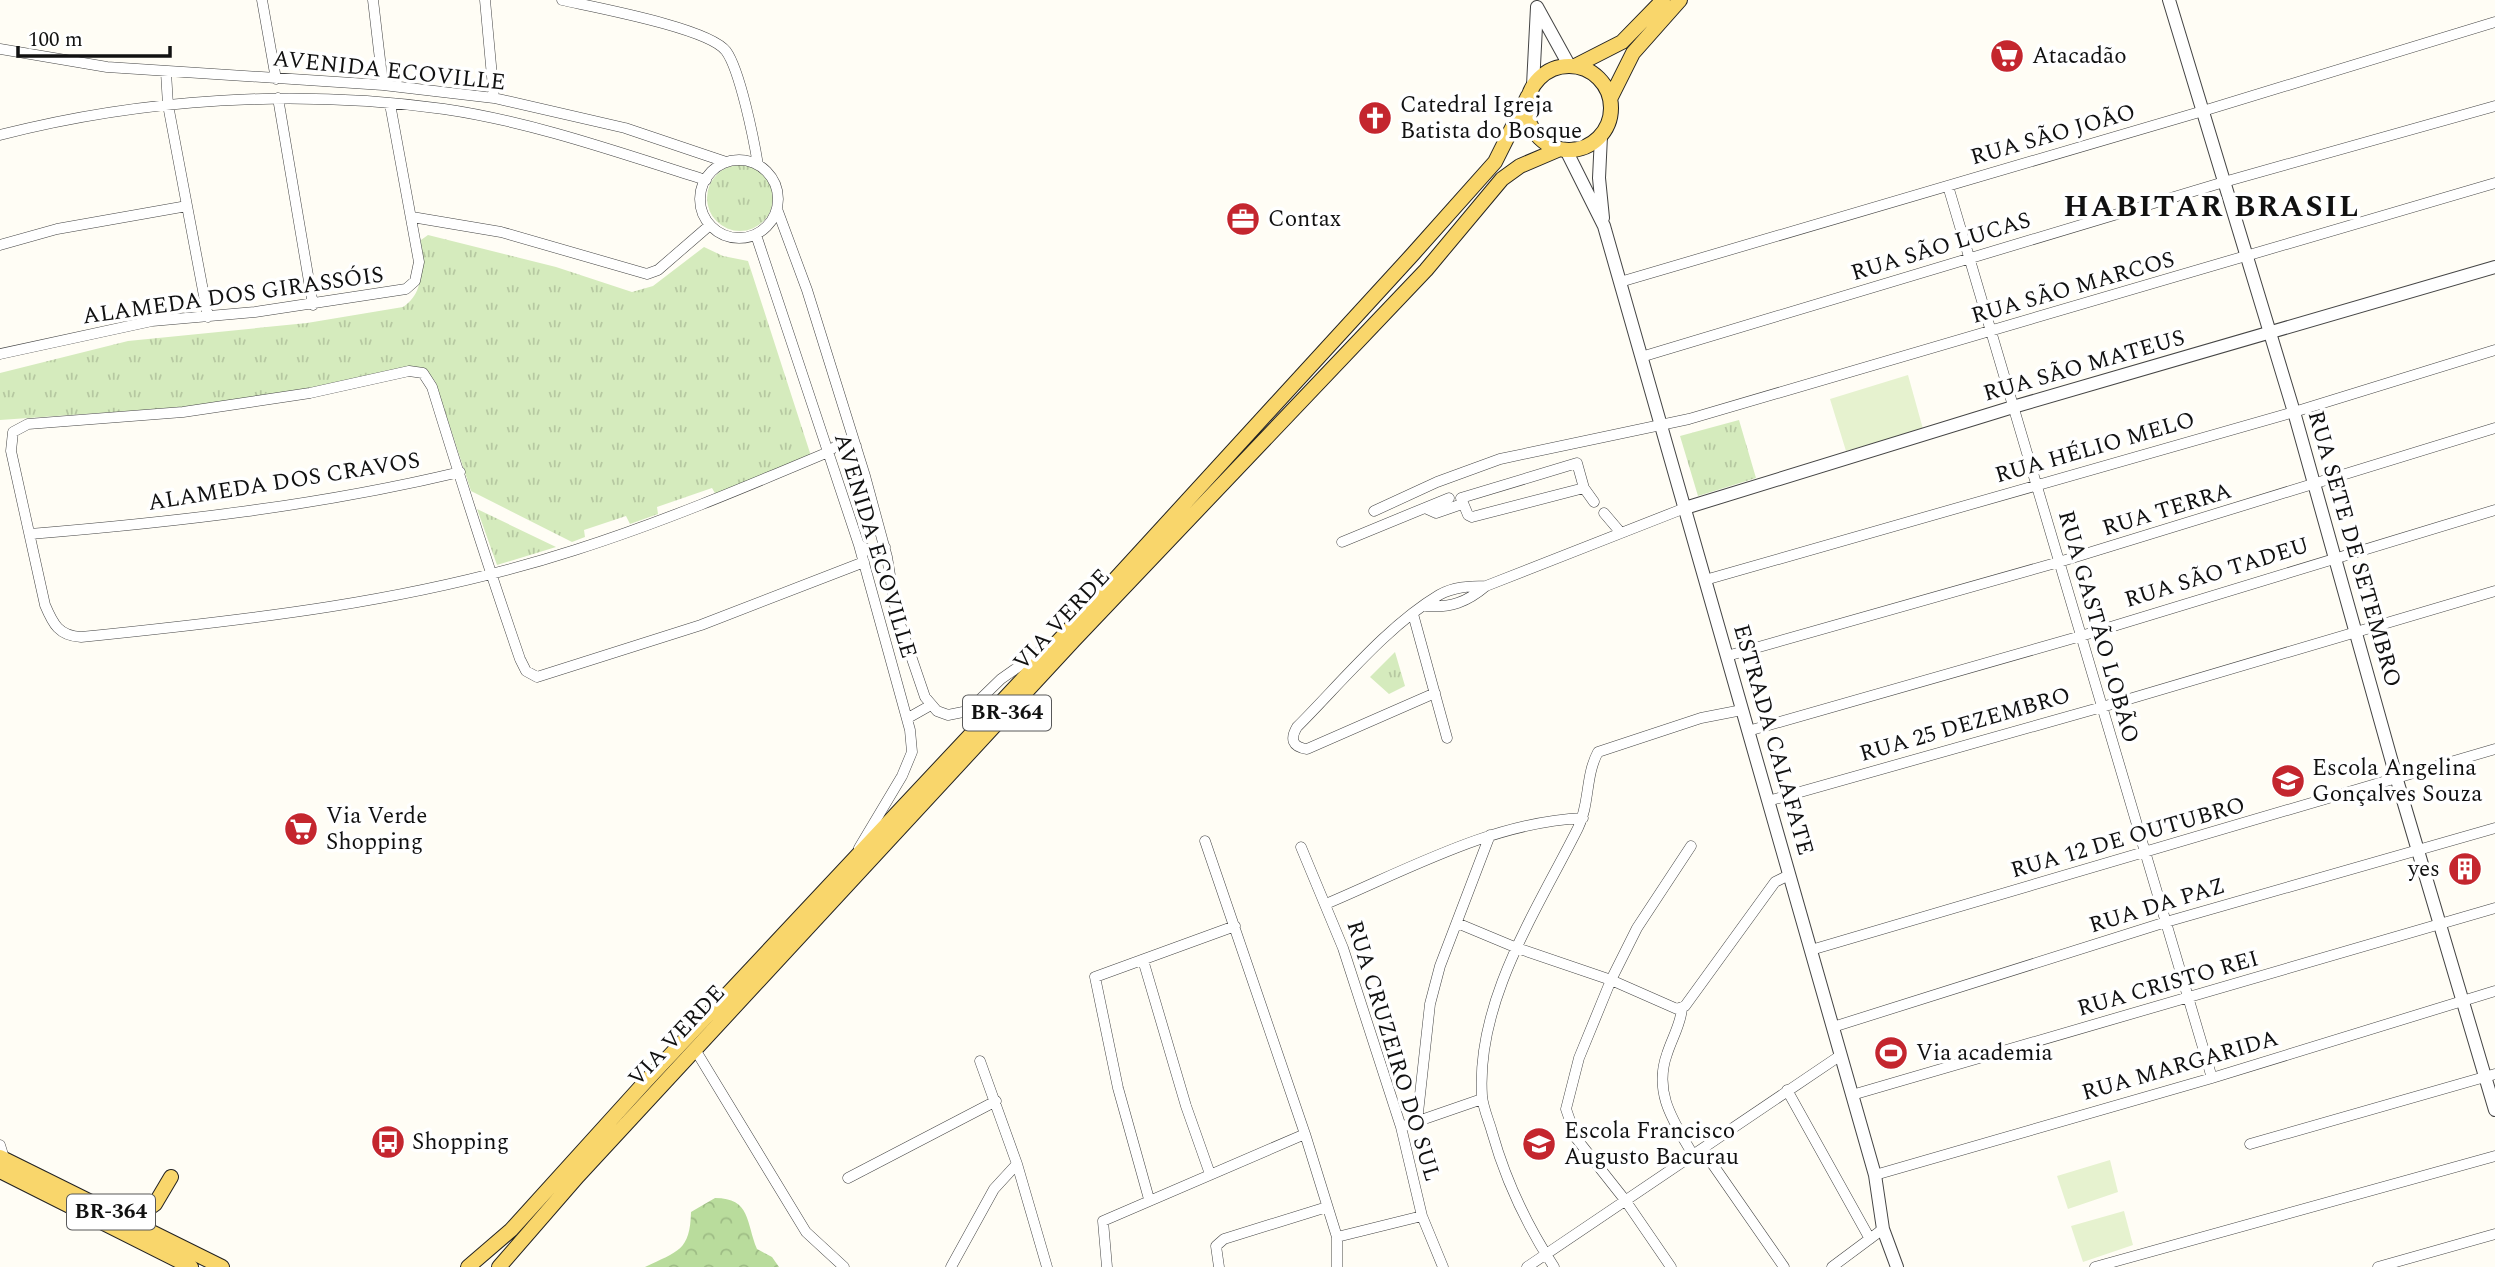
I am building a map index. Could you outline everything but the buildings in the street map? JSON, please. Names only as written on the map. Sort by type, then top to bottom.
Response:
[{"type":"main road","points":[[1601,136],[1608,125],[1610,99],[1646,27],[1663,0]]},
{"type":"main road","points":[[1563,150],[1537,135],[1530,124],[1530,91],[1548,70],[1572,65],[1613,48],[1646,27],[1680,0]]},
{"type":"main road","points":[[1572,65],[1598,77],[1610,99]]},
{"type":"main road","name":"VIA VERDE","points":[[468,1267],[511,1230],[1065,634],[1495,162],[1530,91]]},
{"type":"main road","name":"BR-364","points":[[1563,150],[1591,144],[1601,136]]},
{"type":"main road","name":"VIA VERDE","points":[[499,1267],[578,1176],[1083,630],[1426,270],[1502,179],[1520,166],[1563,150]]},
{"type":"main road","name":"BR-364","points":[[1,1158],[222,1267]]},
{"type":"main road","name":"BR-364","points":[[1,1158],[191,1267]]},
{"type":"main road","points":[[129,1222],[155,1204],[172,1177]]},
{"type":"street","points":[[262,0],[276,79]]},
{"type":"street","points":[[373,0],[383,85]]},
{"type":"street","points":[[485,0],[494,98]]},
{"type":"street","points":[[562,0],[681,30],[719,44],[730,60],[758,165],[775,184],[777,209],[856,446],[884,547],[897,612],[931,705],[908,718]]},
{"type":"street","name":"RUA SETE DE SETEMBRO","points":[[2169,0],[2294,412],[2439,925],[2490,1075],[2495,1110]]},
{"type":"street","points":[[1536,3],[1572,65]]},
{"type":"street","points":[[1530,91],[1536,3]]},
{"type":"street","name":"RUA SÃO JOÃO","points":[[1620,282],[2203,111],[2495,22]]},
{"type":"street","name":"AVENIDA ECOVILLE","points":[[0,49],[107,67],[383,85],[494,98],[625,128],[726,162]]},
{"type":"street","points":[[166,72],[168,105],[208,317]]},
{"type":"street","points":[[278,98],[313,304]]},
{"type":"street","points":[[0,135],[90,114],[168,105],[278,98],[390,104],[445,110],[557,134],[706,180]]},
{"type":"street","name":"ALAMEDA DOS GIRASSÓIS","points":[[0,352],[152,321],[208,317],[390,294],[412,285],[419,271],[412,217],[390,104]]},
{"type":"street","name":"RUA SÃO LUCAS","points":[[1641,357],[2224,182],[2495,106]]},
{"type":"street","name":"ESTRADA CALAFATE","points":[[1601,136],[1599,178],[1604,226],[1875,1174],[1883,1229],[1897,1267]]},
{"type":"street","name":"ESTRADA CALAFATE","points":[[1563,150],[1604,226]]},
{"type":"street","points":[[758,165],[737,160],[716,167],[706,180],[700,201],[710,225],[732,238],[756,235],[773,220],[777,209]]},
{"type":"street","name":"RUA SÃO MARCOS","points":[[1661,425],[1991,333],[2495,183]]},
{"type":"street","name":"RUA GASTÃO LOBÃO","points":[[1948,186],[2212,1078]]},
{"type":"street","points":[[0,245],[58,229],[187,206]]},
{"type":"street","points":[[412,217],[500,232],[591,256],[640,273],[658,270],[710,225]]},
{"type":"street","name":"AVENIDA ECOVILLE","points":[[756,235],[826,453],[859,545],[908,718],[912,752],[902,776],[852,861]]},
{"type":"street","name":"RUA SÃO MATEUS","points":[[1685,508],[2013,407],[2269,335],[2495,267]]},
{"type":"street","name":"RUA HÉLIO MELO","points":[[1705,580],[2294,412],[2495,350]]},
{"type":"street","points":[[856,446],[839,444],[826,453],[684,512],[574,550],[492,573],[338,607],[248,620],[81,637],[63,635],[55,627],[45,605],[11,451],[13,432],[40,422],[183,412],[310,393],[409,371],[423,373],[432,387],[460,472],[492,573],[520,659],[526,671],[537,677],[701,625],[864,562]]},
{"type":"street","points":[[1374,511],[1437,482],[1500,459],[1661,425]]},
{"type":"street","name":"RUA TERRA","points":[[1727,656],[2059,562],[2314,486],[2495,428]]},
{"type":"street","points":[[1584,488],[1472,517],[1462,504],[1461,498],[1571,464],[1580,466],[1584,488],[1594,502]]},
{"type":"street","name":"ALAMEDA DOS CRAVOS","points":[[30,534],[202,519],[460,472]]},
{"type":"street","points":[[1342,542],[1450,498]]},
{"type":"street","points":[[1425,508],[1436,513],[1462,504]]},
{"type":"street","points":[[1426,606],[1444,607],[1462,603],[1486,586],[1685,508]]},
{"type":"street","name":"RUA SÃO TADEU","points":[[1748,731],[2081,636],[2495,510]]},
{"type":"street","points":[[1604,513],[1622,533]]},
{"type":"street","points":[[859,545],[872,552],[884,547]]},
{"type":"street","points":[[1435,693],[1307,749],[1298,748],[1293,743],[1292,735],[1297,727],[1413,614],[1438,596],[1458,588],[1486,586]]},
{"type":"street","name":"RUA 25 DEZEMBRO","points":[[1768,801],[2102,707],[2495,591]]},
{"type":"street","points":[[1413,614],[1447,738]]},
{"type":"street","name":"VIA VERDE","points":[[931,705],[948,715],[968,711],[1001,679],[1065,634]]},
{"type":"street","points":[[891,660],[898,654],[910,653]]},
{"type":"street","points":[[1554,1267],[1508,1187],[1482,1098],[1483,1057],[1496,1004],[1517,948],[1583,817],[1591,765],[1598,752],[1701,718],[1742,710]]},
{"type":"street","name":"RUA 12 DE OUTUBRO","points":[[1811,950],[2495,749]]},
{"type":"street","points":[[1326,904],[1490,835],[1546,819],[1583,817]]},
{"type":"street","name":"RUA DA PAZ","points":[[1833,1027],[2166,922],[2495,828]]},
{"type":"street","points":[[1417,1122],[1430,1004],[1490,835]]},
{"type":"street","points":[[1205,841],[1305,1134],[1337,1237],[1337,1267]]},
{"type":"street","points":[[1671,1267],[1625,1200],[1576,1138],[1566,1109],[1579,1058],[1611,980],[1637,928],[1691,846]]},
{"type":"street","name":"RUA CRUZEIRO DO SUL","points":[[1301,847],[1326,904],[1401,1127],[1422,1216],[1443,1267]]},
{"type":"street","points":[[1784,1267],[1668,1112],[1661,1085],[1663,1064],[1682,1008],[1775,882],[1789,875]]},
{"type":"street","name":"RUA CRISTO REI","points":[[1852,1095],[2495,908]]},
{"type":"street","points":[[1457,923],[1517,948],[1611,980],[1665,1006],[1682,1008]]},
{"type":"street","points":[[1149,1199],[1118,1088],[1095,977],[1235,926]]},
{"type":"street","points":[[1143,960],[1186,1105],[1210,1174]]},
{"type":"street","name":"RUA MARGARIDA","points":[[1875,1174],[2212,1078],[2495,991]]},
{"type":"street","points":[[696,1051],[806,1232],[844,1267]]},
{"type":"street","points":[[1527,1267],[1841,1055]]},
{"type":"street","points":[[980,1061],[1017,1164],[1047,1267]]},
{"type":"street","points":[[2250,1144],[2490,1075]]},
{"type":"street","points":[[1787,1090],[1870,1239]]},
{"type":"street","points":[[1401,1127],[1482,1098]]},
{"type":"street","points":[[848,1178],[996,1101]]},
{"type":"street","points":[[1107,1267],[1103,1221],[1305,1134]]},
{"type":"street","points":[[2095,1267],[2495,1156]]},
{"type":"street","points":[[951,1267],[994,1189],[1017,1164]]},
{"type":"street","points":[[1219,1267],[1216,1246],[1224,1239],[1327,1207]]},
{"type":"street","points":[[1337,1237],[1422,1216]]},
{"type":"street","points":[[1832,1267],[1883,1229]]},
{"type":"street","points":[[2378,1267],[2495,1234]]},
{"type":"green space","points":[[740,165],[753,168],[763,175],[770,185],[773,198],[770,211],[763,221],[753,228],[740,231],[727,228],[717,221],[710,211],[707,198],[710,185],[717,175],[727,168]]},
{"type":"green space","points":[[428,235],[556,267],[632,292],[653,286],[704,247],[723,256],[748,261],[811,456],[716,495],[712,488],[657,507],[658,514],[630,524],[626,516],[584,530],[585,537],[572,542],[471,491],[435,381],[426,370],[213,405],[0,420],[0,373],[128,341],[307,323],[403,307],[416,294],[419,286],[421,240]]},
{"type":"green space","points":[[1908,375],[1923,429],[1846,451],[1830,399]]},
{"type":"green space","points":[[1739,420],[1756,478],[1698,496],[1680,436]]},
{"type":"green space","points":[[477,509],[556,547],[497,565]]},
{"type":"green space","points":[[1395,652],[1405,686],[1389,694],[1370,677]]},
{"type":"green space","points":[[2110,1160],[2118,1192],[2068,1209],[2057,1176]]},
{"type":"green space","points":[[715,1198],[727,1199],[741,1207],[757,1249],[772,1257],[779,1267],[645,1267],[680,1248],[688,1235],[691,1212]]},
{"type":"green space","points":[[2124,1211],[2133,1245],[2083,1262],[2071,1226]]},
{"type":"place","name":"Atacadão","points":[[2007,56]]},
{"type":"place","name":"Catedral Igreja Batista do Bosque","points":[[1375,118]]},
{"type":"place","name":"Contax","points":[[1243,219]]},
{"type":"place","name":"Escola Angelina Gonçalves Souza","points":[[2288,781]]},
{"type":"place","name":"Via Verde Shopping","points":[[301,829]]},
{"type":"place","name":"yes","points":[[2465,869]]},
{"type":"place","name":"Via academia","points":[[1891,1053]]},
{"type":"place","name":"Shopping","points":[[388,1142]]},
{"type":"place","name":"Escola Francisco Augusto Bacurau","points":[[1539,1144]]},
{"type":"district","name":"HABITAR BRASIL","points":[[2212,207]]}]
